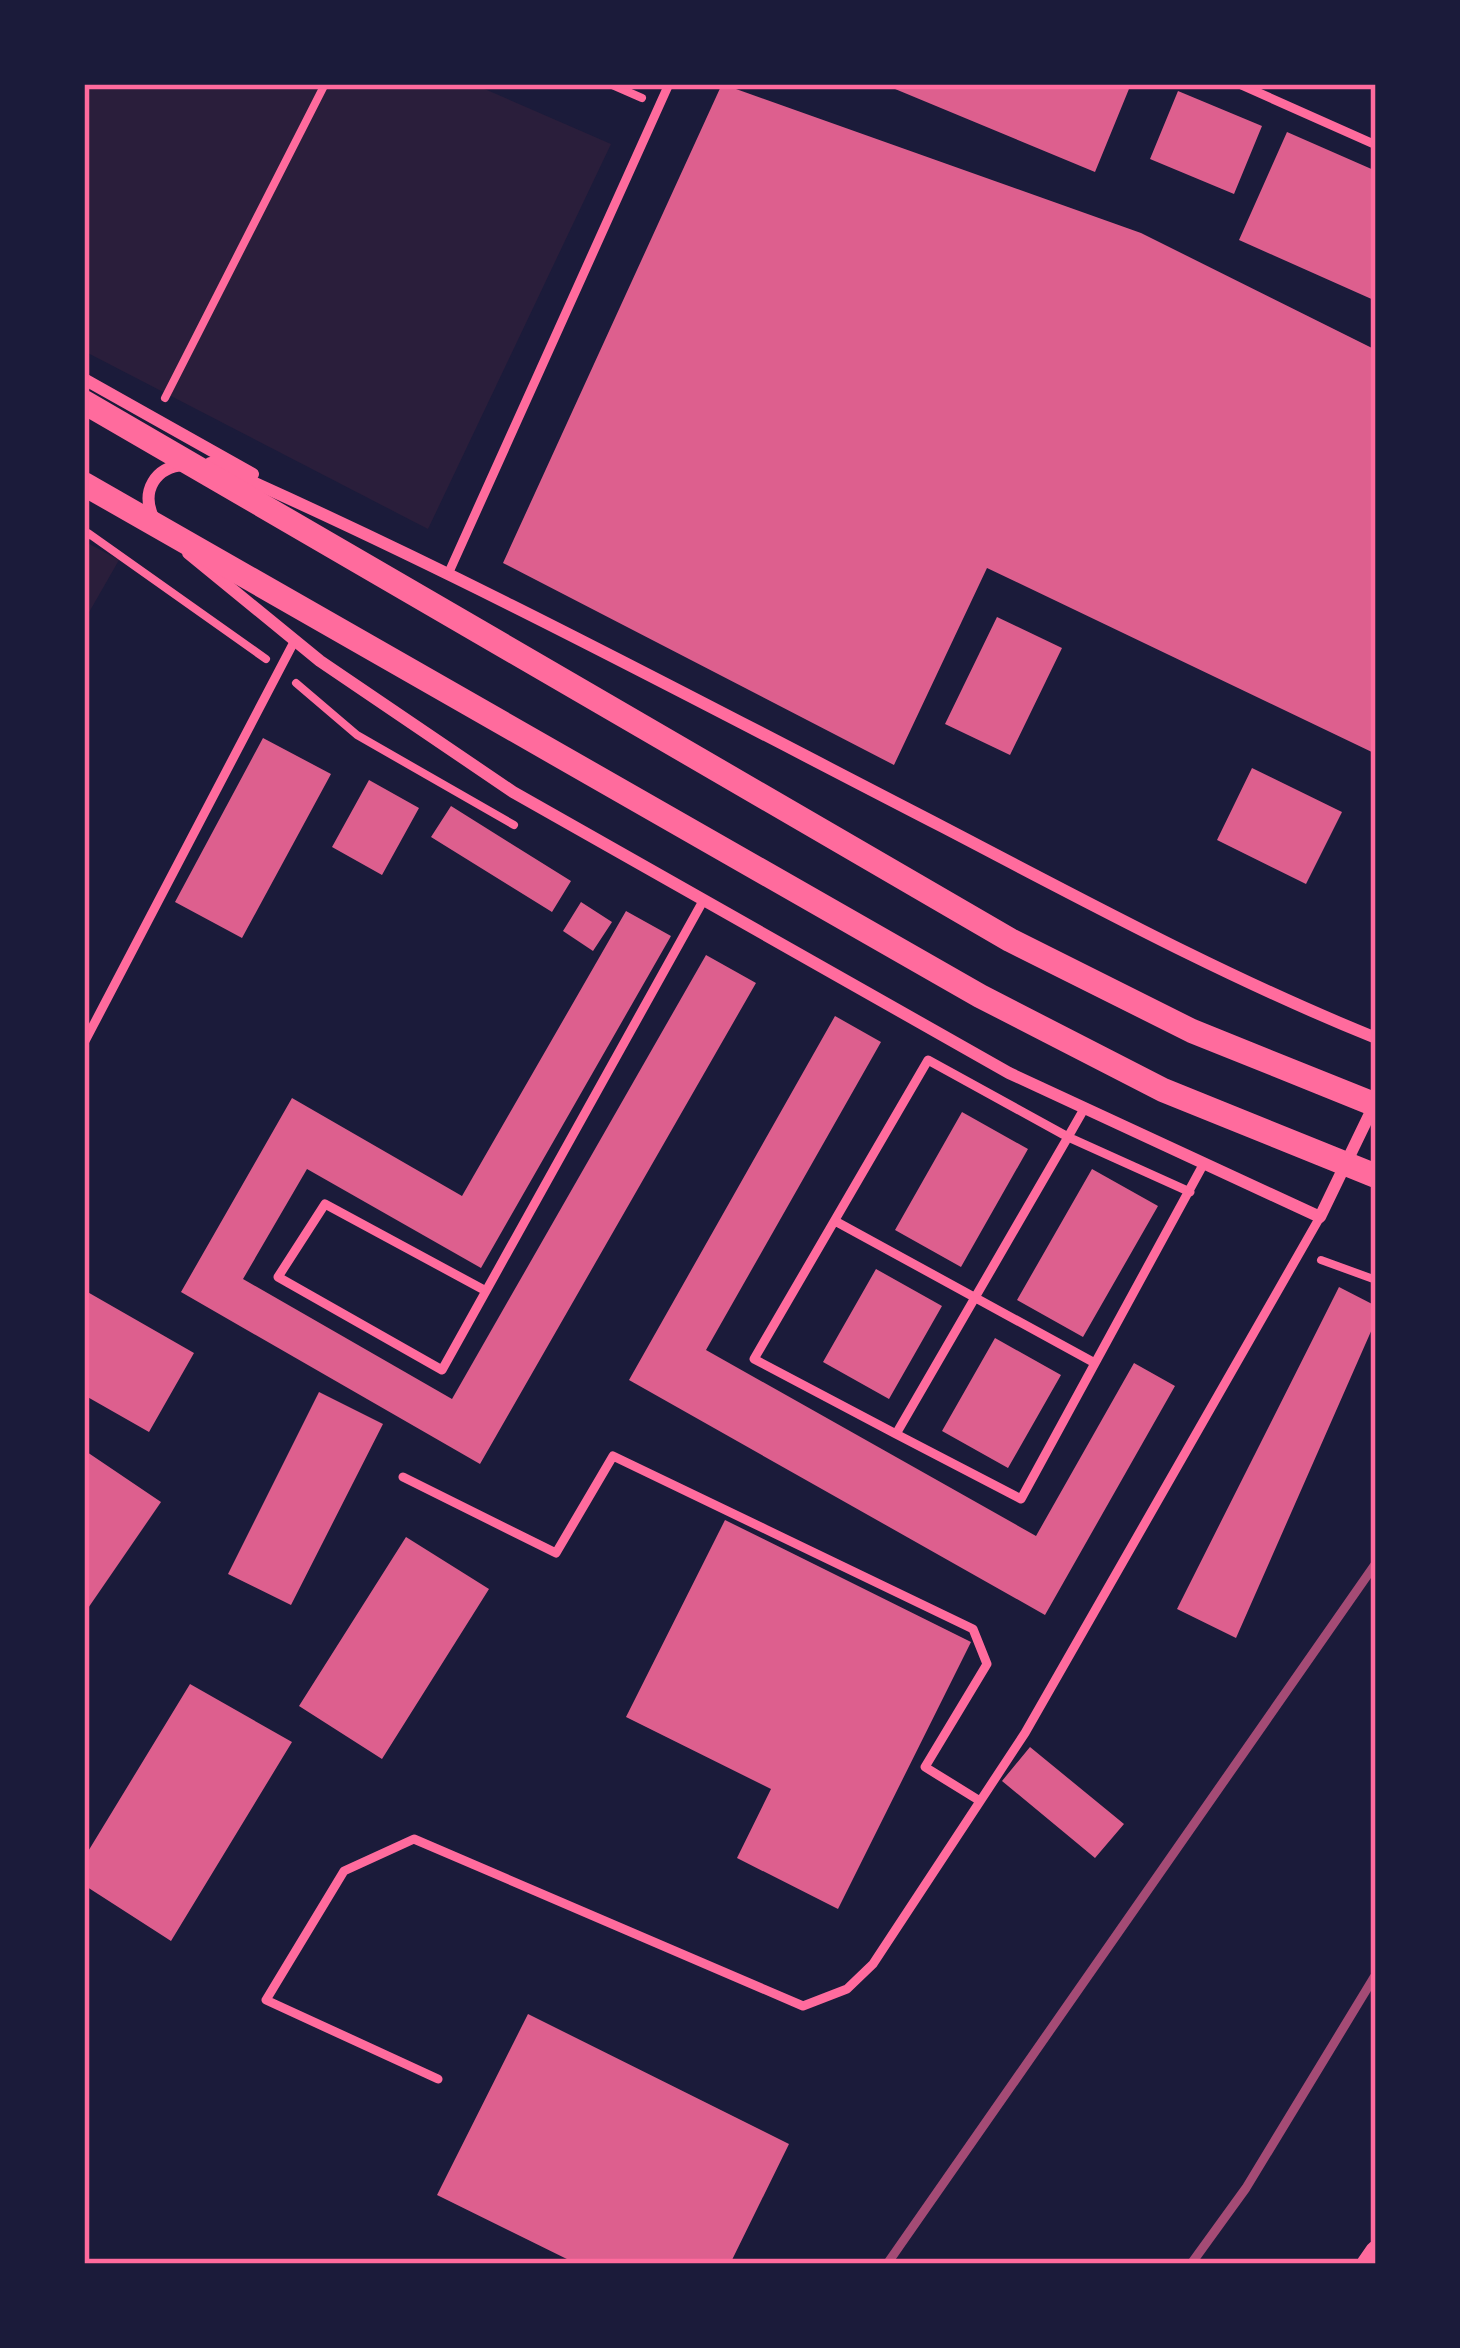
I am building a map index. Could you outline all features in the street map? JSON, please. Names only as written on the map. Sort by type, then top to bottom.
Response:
[{"type":"main road","points":[[84,402],[1010,940],[1192,1031],[1376,1103]]},
{"type":"main road","points":[[84,484],[980,996],[1163,1090],[1376,1176]]},
{"type":"street","points":[[84,379],[317,510]]},
{"type":"street","points":[[123,424],[449,572],[1160,939],[1282,1000],[1376,1038]]},
{"type":"street","points":[[200,469],[174,466],[152,481],[148,507],[216,581],[513,792],[942,1036],[1084,1109],[1320,1217],[1376,1103]]},
{"type":"street","points":[[1367,2264],[1376,2251]]},
{"type":"lane","points":[[449,572],[669,84]]},
{"type":"lane","points":[[1239,84],[1376,145]]},
{"type":"lane","points":[[84,1042],[295,640]]},
{"type":"lane","points":[[486,1291],[325,1204],[278,1276],[442,1370],[486,1291],[703,901]]},
{"type":"lane","points":[[942,1036],[754,1359],[1021,1499],[1203,1165]]},
{"type":"lane","points":[[928,1060],[1068,1136],[1190,1192]]},
{"type":"lane","points":[[896,1434],[1084,1109]]},
{"type":"lane","points":[[439,2079],[266,2000],[344,1871],[414,1839],[802,2006],[848,1989],[873,1964],[1025,1733],[1320,1217]]},
{"type":"lane","points":[[835,1221],[1093,1362]]},
{"type":"lane","points":[[403,1477],[556,1553],[613,1456],[973,1629],[988,1664],[925,1767],[980,1801]]},
{"type":"path","points":[[164,401],[325,84]]},
{"type":"path","points":[[85,535],[279,669]]},
{"type":"shaded area","points":[[84,84],[473,84],[611,144],[428,529],[84,351]]},
{"type":"shaded area","points":[[84,541],[119,560],[84,621]]},
{"type":"building","points":[[722,84],[1141,233],[1376,350],[1376,754],[987,568],[894,765],[503,563]]},
{"type":"building","points":[[883,84],[1131,84],[1095,172]]},
{"type":"building","points":[[1178,91],[1262,126],[1234,194],[1150,159]]},
{"type":"building","points":[[1287,132],[1376,171],[1376,301],[1239,240]]},
{"type":"building","points":[[997,617],[1062,648],[1010,755],[945,724]]},
{"type":"building","points":[[263,738],[331,774],[242,938],[175,902]]},
{"type":"building","points":[[1252,768],[1342,812],[1306,884],[1217,840]]},
{"type":"building","points":[[369,780],[419,808],[382,875],[332,847]]},
{"type":"building","points":[[451,806],[571,881],[552,912],[431,837]]},
{"type":"building","points":[[581,902],[612,922],[593,951],[563,931]]},
{"type":"building","points":[[626,911],[671,936],[481,1268],[307,1169],[243,1279],[452,1399],[706,955],[756,983],[480,1464],[181,1292],[292,1098],[462,1196]]},
{"type":"building","points":[[835,1016],[881,1042],[706,1350],[1036,1536],[1134,1363],[1175,1386],[1045,1615],[629,1380]]},
{"type":"building","points":[[962,1112],[1028,1149],[961,1267],[895,1230]]},
{"type":"building","points":[[1092,1169],[1158,1206],[1083,1337],[1017,1300]]},
{"type":"building","points":[[876,1269],[942,1306],[889,1399],[823,1362]]},
{"type":"building","points":[[1339,1287],[1376,1306],[1376,1320],[1236,1638],[1177,1609]]},
{"type":"building","points":[[84,1290],[194,1353],[149,1432],[84,1395]]},
{"type":"building","points":[[995,1338],[1061,1375],[1008,1468],[942,1431]]},
{"type":"building","points":[[319,1392],[383,1424],[291,1605],[228,1574]]},
{"type":"building","points":[[84,1450],[161,1502],[84,1614]]},
{"type":"building","points":[[725,1520],[971,1642],[838,1909],[737,1858],[771,1789],[626,1717]]},
{"type":"building","points":[[406,1537],[489,1589],[382,1759],[299,1706]]},
{"type":"building","points":[[190,1684],[292,1742],[171,1941],[84,1885],[84,1858]]},
{"type":"building","points":[[1030,1747],[1124,1824],[1095,1858],[1002,1781]]},
{"type":"building","points":[[528,2014],[789,2144],[730,2264],[577,2264],[437,2195]]},
{"type":"railway","points":[[887,2264],[1376,1563]]},
{"type":"railway","points":[[1191,2264],[1246,2188],[1376,1974]]}]
